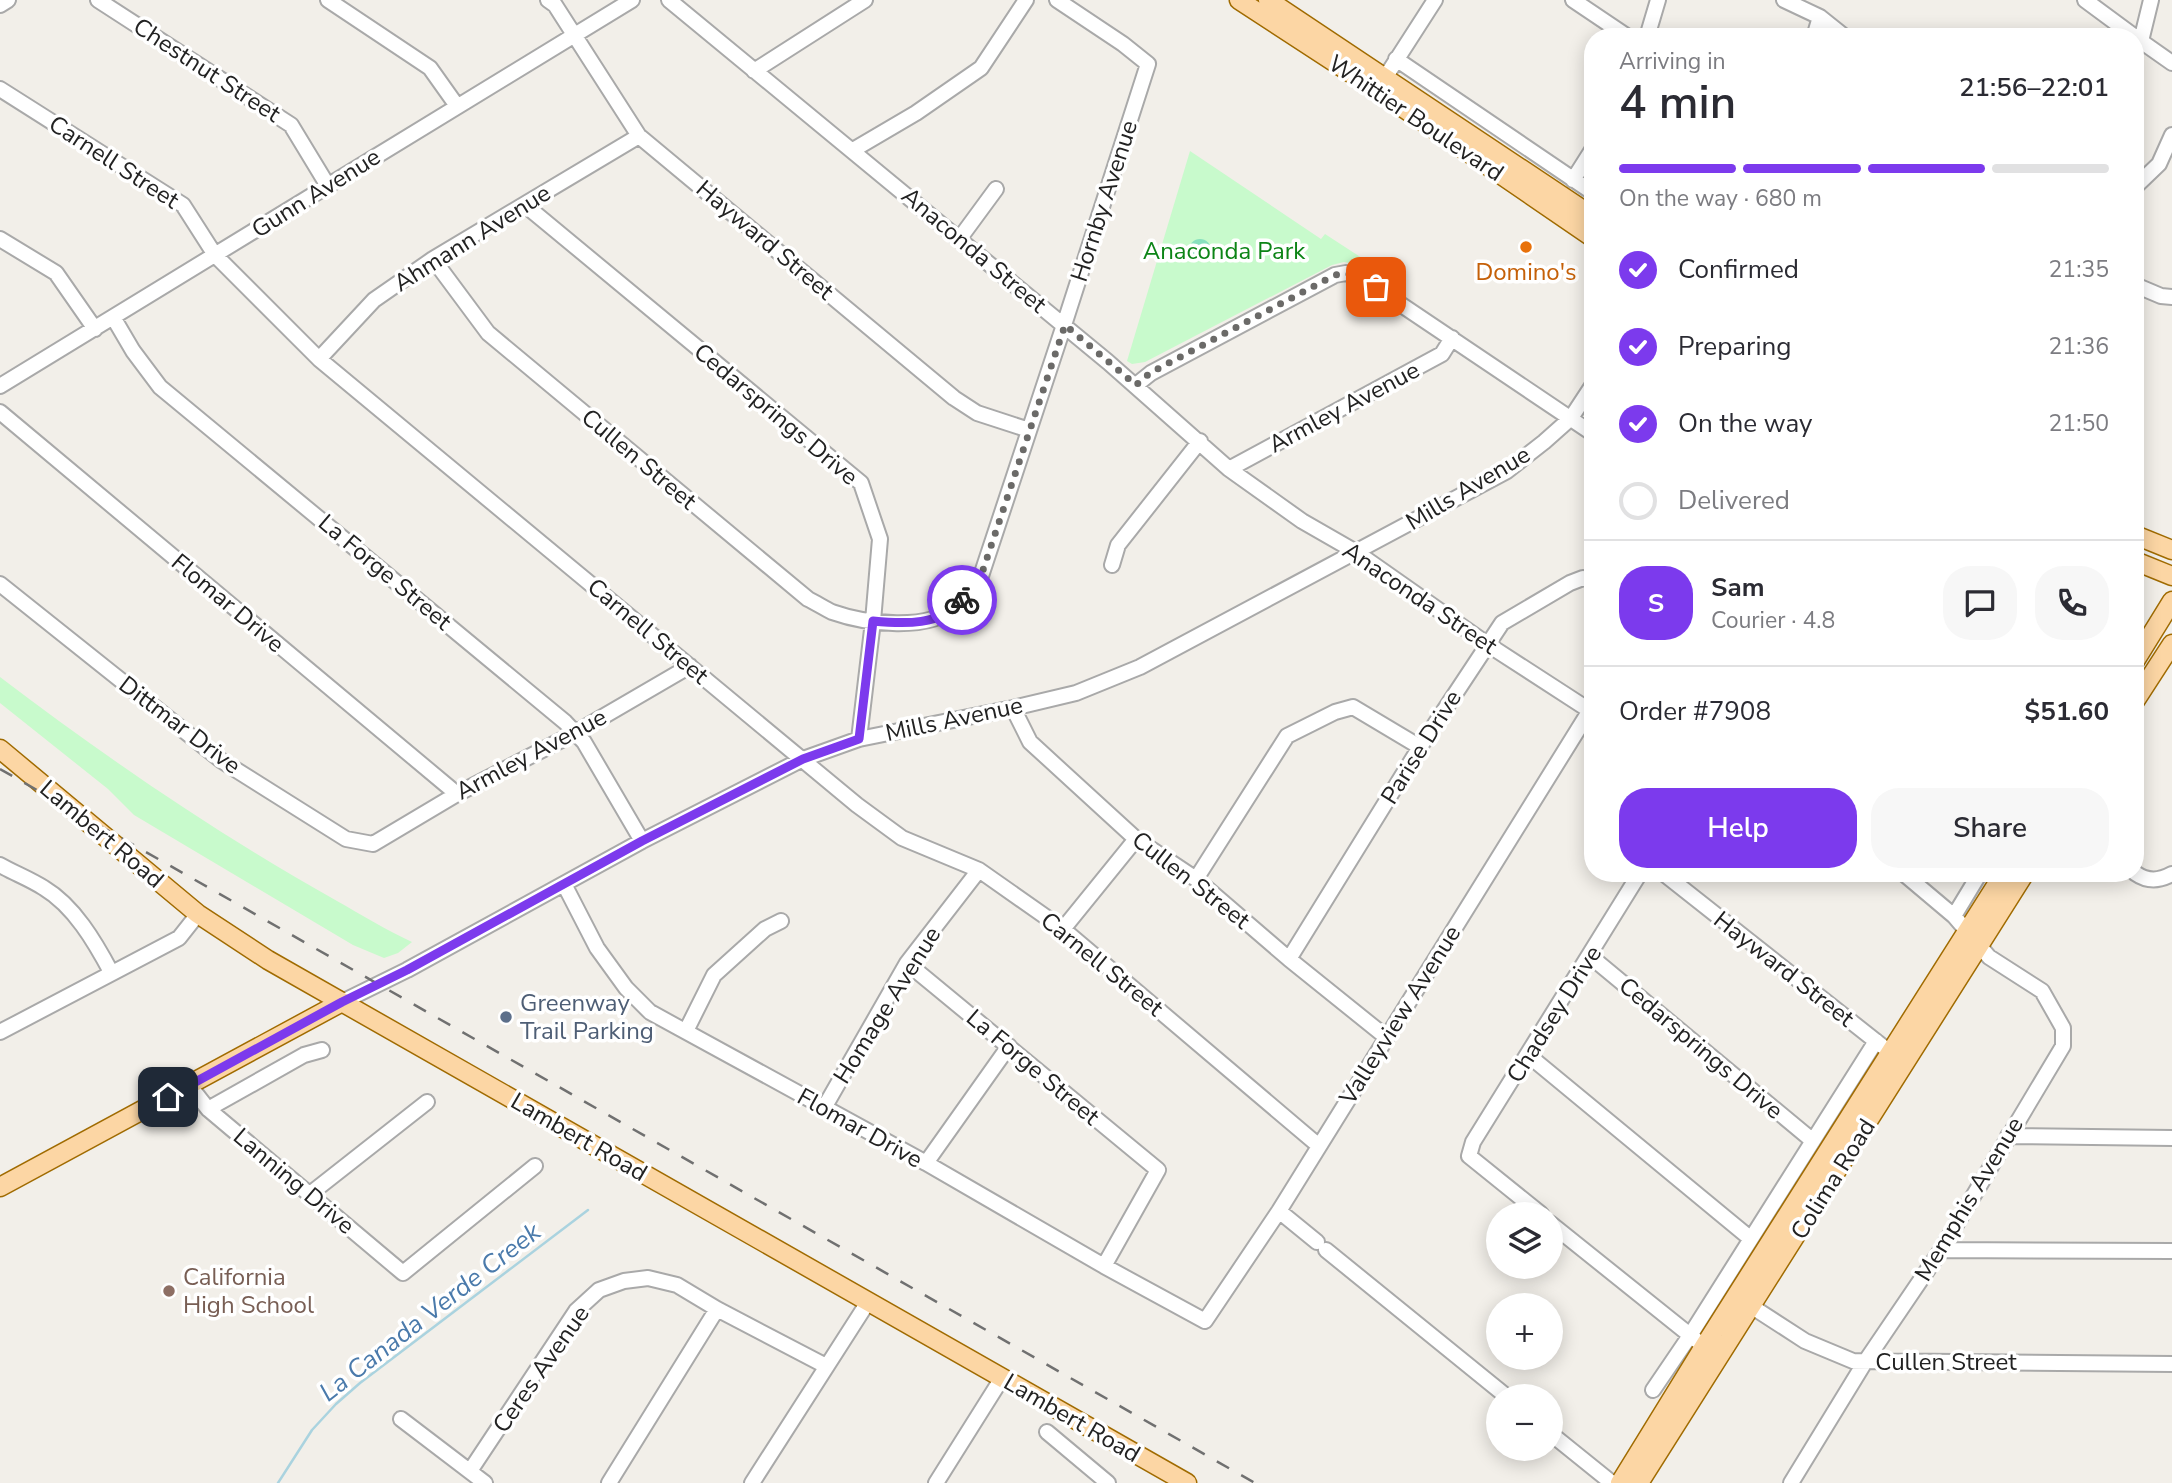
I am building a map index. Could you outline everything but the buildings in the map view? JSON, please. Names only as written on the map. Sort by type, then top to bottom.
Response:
[{"type":"main road","name":"Whittier Boulevard","points":[[1239,0],[1381,84],[1584,211]]},
{"type":"main road","name":"Whittier Boulevard","points":[[1268,0],[1584,231]]},
{"type":"main road","points":[[2144,539],[2172,550]]},
{"type":"main road","points":[[2144,565],[2172,576]]},
{"type":"main road","points":[[2144,646],[2172,601]]},
{"type":"main road","points":[[2144,687],[2172,644]]},
{"type":"main road","name":"Lambert Road","points":[[0,750],[198,914],[268,960],[1002,1378],[1165,1478],[1187,1483]]},
{"type":"main road","name":"Colima Road","points":[[1744,1302],[1883,1047],[1968,932],[1999,882]]},
{"type":"main road","name":"Colima Road","points":[[1620,1483],[1705,1345],[1744,1302],[1907,1061],[2019,882]]},
{"type":"main road","name":"Mills Avenue","points":[[0,1188],[342,1002]]},
{"type":"main road","name":"Colima Road","points":[[1639,1483],[1705,1345]]},
{"type":"street","points":[[0,5],[8,0]]},
{"type":"street","name":"Chestnut Street","points":[[98,0],[291,125],[328,186]]},
{"type":"street","points":[[328,0],[430,68],[457,106]]},
{"type":"street","name":"Hayward Street","points":[[548,0],[555,5],[639,136],[954,398],[977,412],[1029,430]]},
{"type":"street","name":"Gunn Avenue","points":[[0,386],[632,0]]},
{"type":"street","name":"Anaconda Street","points":[[669,0],[1065,325],[1229,469],[1302,521],[1356,552],[1487,644],[1584,705]]},
{"type":"street","points":[[754,71],[865,0]]},
{"type":"street","points":[[853,150],[916,113],[981,68],[1026,0]]},
{"type":"street","name":"Hornby Avenue","points":[[873,621],[900,624],[926,622],[957,607],[981,576],[1148,64],[1057,0]]},
{"type":"street","points":[[1381,84],[1435,0]]},
{"type":"street","points":[[1573,0],[1615,28]]},
{"type":"street","points":[[1650,28],[1658,0]]},
{"type":"street","points":[[1784,0],[1820,17],[1834,28]]},
{"type":"street","points":[[2085,0],[2123,28]]},
{"type":"street","points":[[2141,28],[2151,0]]},
{"type":"street","points":[[1817,28],[1820,17]]},
{"type":"street","points":[[2144,43],[2172,63]]},
{"type":"street","name":"Whittier Boulevard","points":[[1396,59],[1584,187]]},
{"type":"street","name":"Carnell Street","points":[[0,89],[183,205],[215,255],[319,359],[856,805],[902,838],[979,870],[1063,929],[1319,1146]]},
{"type":"street","points":[[2144,178],[2159,164],[2172,135]]},
{"type":"street","name":"Ahmann Avenue","points":[[319,359],[373,300],[433,260],[639,136]]},
{"type":"street","points":[[1573,180],[1584,163]]},
{"type":"street","points":[[960,238],[996,189]]},
{"type":"street","name":"Cedarsprings Drive","points":[[525,205],[861,482],[880,539],[859,739]]},
{"type":"street","points":[[0,239],[56,273],[94,329]]},
{"type":"street","name":"Cullen Street","points":[[433,260],[488,333],[785,581],[808,599],[832,612],[873,621]]},
{"type":"street","points":[[1136,385],[1150,373],[1335,275],[1346,273],[1357,275],[1584,428]]},
{"type":"street","points":[[2144,289],[2161,296],[2172,297]]},
{"type":"street","name":"La Forge Street","points":[[113,317],[133,351],[160,387],[550,708],[583,742],[642,841]]},
{"type":"street","name":"Armley Avenue","points":[[1229,469],[1442,354],[1452,338]]},
{"type":"street","name":"Mills Avenue","points":[[342,1002],[379,985],[642,841],[803,759],[859,739],[1076,693],[1140,667],[1507,471],[1570,418],[1584,398]]},
{"type":"street","name":"Flomar Drive","points":[[0,412],[457,794]]},
{"type":"street","points":[[1112,565],[1118,545],[1200,441]]},
{"type":"street","name":"Parise Drive","points":[[1289,959],[1420,747],[1502,623],[1570,583],[1584,578]]},
{"type":"street","name":"Dittmar Drive","points":[[0,584],[222,761],[346,839],[373,844]]},
{"type":"street","name":"Armley Avenue","points":[[373,844],[457,794],[575,733],[690,666]]},
{"type":"street","points":[[1196,879],[1287,736],[1335,712],[1353,707],[1420,747]]},
{"type":"street","name":"Cullen Street","points":[[1013,708],[1030,742],[1136,839],[1196,879],[1386,1037]]},
{"type":"street","name":"Valleyview Avenue","points":[[1205,1321],[1279,1211],[1584,723]]},
{"type":"street","points":[[1063,929],[1136,839]]},
{"type":"street","points":[[0,865],[46,889],[69,910],[92,936],[111,972]]},
{"type":"street","name":"Homage Avenue","points":[[824,1108],[907,963],[979,870]]},
{"type":"street","points":[[2144,878],[2160,881],[2172,874]]},
{"type":"street","name":"Chadsey Drive","points":[[1526,1202],[1469,1156],[1473,1142],[1635,882]]},
{"type":"street","name":"Hayward Street","points":[[1674,882],[1883,1047],[1907,1061]]},
{"type":"street","points":[[1914,882],[1954,916],[1968,932]]},
{"type":"street","points":[[1954,916],[1975,882]]},
{"type":"street","name":"Flomar Drive","points":[[564,884],[597,948],[626,988],[650,1012],[926,1163],[1205,1321]]},
{"type":"street","points":[[0,1032],[179,938],[198,914]]},
{"type":"street","points":[[686,1031],[714,975],[765,929],[781,921]]},
{"type":"street","name":"Memphis Avenue","points":[[1791,1483],[1865,1362],[1941,1250],[2063,1045],[2063,1028],[2042,991],[1989,957],[1968,932]]},
{"type":"street","name":"Cedarsprings Drive","points":[[1590,956],[1812,1141]]},
{"type":"street","name":"La Forge Street","points":[[907,963],[1158,1170],[1104,1266]]},
{"type":"street","points":[[926,1163],[1009,1046]]},
{"type":"street","points":[[1653,1390],[1705,1345],[1751,1239],[1812,1141],[1883,1047]]},
{"type":"street","points":[[208,1109],[304,1055],[322,1050]]},
{"type":"street","points":[[1528,1055],[1751,1239]]},
{"type":"street","name":"Lanning Drive","points":[[190,1086],[208,1109],[403,1273],[535,1167]]},
{"type":"street","points":[[310,1194],[427,1102]]},
{"type":"street","points":[[2008,1136],[2172,1138]]},
{"type":"street","points":[[1279,1211],[1491,1384]]},
{"type":"street","points":[[1563,1233],[1705,1345]]},
{"type":"street","points":[[1941,1250],[2172,1251]]},
{"type":"street","name":"Ceres Avenue","points":[[470,1471],[576,1311],[599,1290],[624,1281],[648,1278],[677,1285],[717,1309]]},
{"type":"street","points":[[752,1483],[868,1302]]},
{"type":"street","name":"Cullen Street","points":[[1744,1302],[1805,1341],[1853,1361],[2172,1364]]},
{"type":"street","points":[[609,1483],[717,1309],[826,1366]]},
{"type":"street","points":[[936,1483],[1002,1378]]},
{"type":"street","points":[[401,1419],[485,1483]]},
{"type":"street","points":[[1047,1432],[1108,1483]]},
{"type":"street","points":[[1563,1443],[1612,1483]]},
{"type":"green space","name":"Anaconda Park","points":[[1190,151],[1321,239],[1325,234],[1365,260],[1360,265],[1344,262],[1332,265],[1145,362],[1132,364],[1127,361]]},
{"type":"green space","points":[[1200,239],[1208,242],[1211,250],[1208,258],[1200,261],[1192,258],[1189,250],[1192,242]]},
{"type":"green space","points":[[0,677],[123,767],[207,823],[293,876],[412,942],[398,953],[384,958],[353,945],[134,815],[108,789],[0,703]]},
{"type":"waterway","name":"La Canada Verde Creek","points":[[278,1483],[312,1430],[336,1404],[588,1210]]},
{"type":"railway","points":[[0,769],[1255,1483]]},
{"type":"way so far","points":[[962,600],[981,576],[1065,325],[1136,385],[1150,373],[1335,275],[1357,275],[1376,287]]},
{"type":"place","name":"Domino's","points":[[1526,247]]},
{"type":"place","name":"Greenway Trail Parking","points":[[506,1017]]},
{"type":"place","name":"California High School","points":[[169,1291]]},
{"type":"route","points":[[168,1097],[642,841],[803,759],[859,739],[873,621],[900,624],[926,622],[957,607],[962,600]]}]
